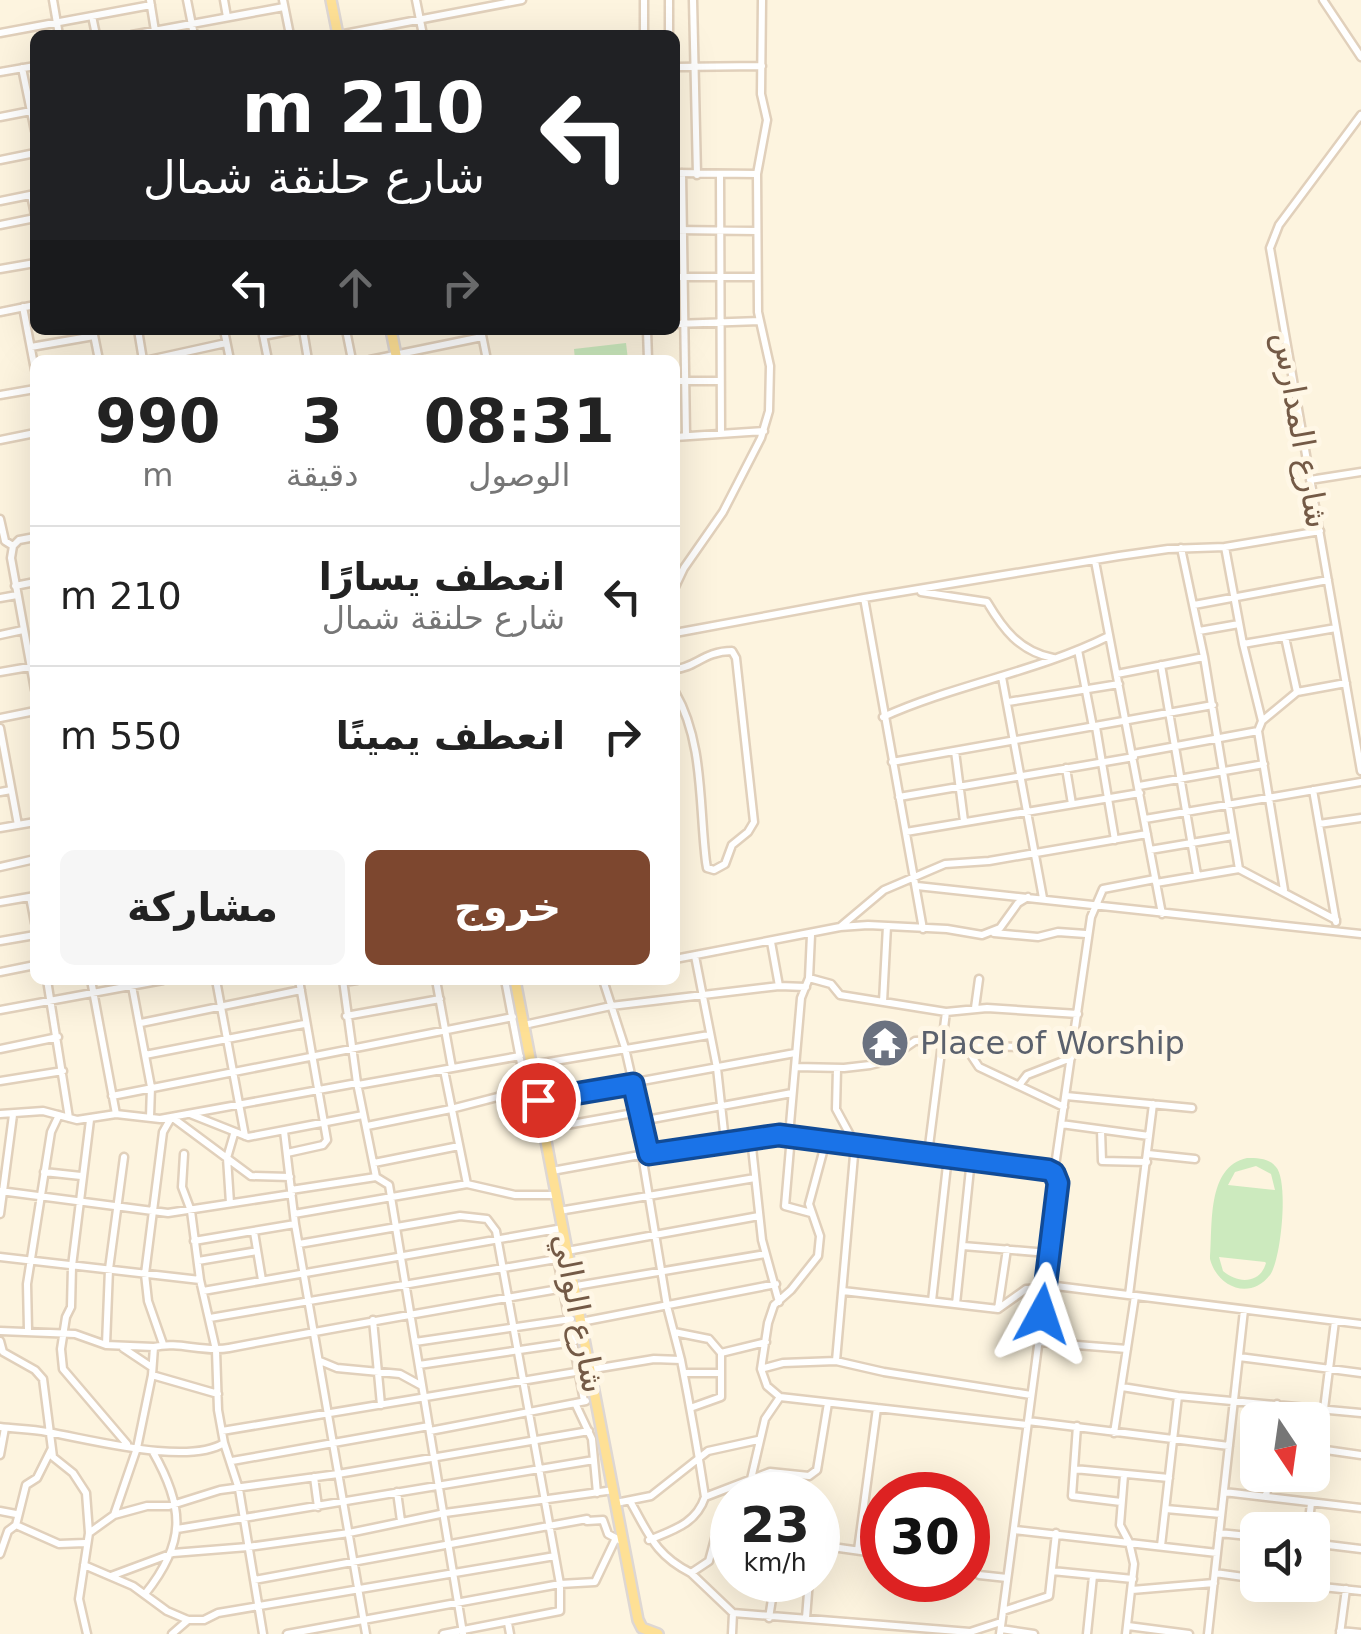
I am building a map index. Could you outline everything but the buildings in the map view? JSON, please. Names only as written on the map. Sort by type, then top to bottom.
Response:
[{"type":"main road","points":[[331,0],[337,30]]},
{"type":"main road","name":"شارع الوالي","points":[[516,985],[532,1065],[531,1089],[538,1100],[559,1210],[557,1229],[576,1321],[585,1401],[614,1490],[619,1541],[639,1624],[658,1634]]},
{"type":"street","points":[[53,0],[59,30]]},
{"type":"street","points":[[187,0],[193,30]]},
{"type":"street","points":[[224,0],[227,17]]},
{"type":"street","points":[[416,0],[422,30]]},
{"type":"street","points":[[365,30],[522,0]]},
{"type":"street","points":[[644,0],[644,30]]},
{"type":"street","points":[[669,0],[669,30]]},
{"type":"street","points":[[693,0],[697,175]]},
{"type":"street","points":[[680,577],[722,512],[764,431],[769,411],[770,366],[760,322],[757,231],[757,174],[767,120],[761,94],[762,0]]},
{"type":"street","points":[[1324,0],[1361,57]]},
{"type":"street","points":[[0,33],[150,2],[155,30]]},
{"type":"street","points":[[160,30],[283,3],[289,30]]},
{"type":"street","points":[[92,16],[95,30]]},
{"type":"street","points":[[680,67],[762,66]]},
{"type":"street","points":[[0,72],[30,67]]},
{"type":"street","points":[[22,68],[30,106]]},
{"type":"street","points":[[0,117],[30,111]]},
{"type":"street","name":"شارع المدارس","points":[[1361,115],[1279,225],[1270,248],[1361,771]]},
{"type":"street","points":[[0,160],[30,154]]},
{"type":"street","points":[[680,173],[757,174]]},
{"type":"street","points":[[720,175],[721,434]]},
{"type":"street","points":[[0,201],[30,195]]},
{"type":"street","points":[[0,225],[30,218]]},
{"type":"street","points":[[680,230],[757,231]]},
{"type":"street","points":[[0,269],[30,264]]},
{"type":"street","points":[[680,277],[758,276]]},
{"type":"street","points":[[680,285],[685,324],[686,436]]},
{"type":"street","points":[[0,312],[30,306]]},
{"type":"street","points":[[23,307],[32,355]]},
{"type":"street","points":[[680,324],[760,322]]},
{"type":"street","points":[[30,347],[85,335]]},
{"type":"street","points":[[225,335],[229,355]]},
{"type":"street","points":[[406,355],[474,335]]},
{"type":"street","points":[[188,355],[226,343]]},
{"type":"street","points":[[680,381],[720,381]]},
{"type":"street","points":[[0,382],[1,394],[30,389]]},
{"type":"street","points":[[680,436],[764,431]]},
{"type":"street","points":[[0,440],[30,434]]},
{"type":"street","points":[[1310,480],[1361,472]]},
{"type":"street","points":[[0,519],[5,540],[12,546],[30,654]]},
{"type":"street","points":[[680,632],[913,590],[1320,530]]},
{"type":"street","points":[[12,546],[30,539]]},
{"type":"street","points":[[1225,546],[1262,720]]},
{"type":"street","points":[[1182,548],[1213,705],[1239,869]]},
{"type":"street","points":[[1095,561],[1162,914]]},
{"type":"street","points":[[1194,605],[1328,580]]},
{"type":"street","points":[[16,586],[30,583]]},
{"type":"street","points":[[913,590],[984,600],[1004,632],[1037,653],[1054,658]]},
{"type":"street","points":[[0,598],[18,595]]},
{"type":"street","points":[[864,598],[883,717],[918,886],[922,929]]},
{"type":"street","points":[[1199,631],[1239,624]]},
{"type":"street","points":[[1243,644],[1336,628]]},
{"type":"street","points":[[0,635],[24,630]]},
{"type":"street","points":[[883,717],[1109,636]]},
{"type":"street","points":[[1286,637],[1297,692]]},
{"type":"street","points":[[1078,650],[1103,762],[1115,840]]},
{"type":"street","points":[[680,668],[690,666],[700,656],[724,651],[732,651],[736,658],[754,822],[732,845],[725,864],[714,870],[707,868],[703,810],[687,714],[680,701]]},
{"type":"street","points":[[1117,674],[1204,657]]},
{"type":"street","points":[[1161,665],[1197,875]]},
{"type":"street","points":[[0,672],[30,667]]},
{"type":"street","points":[[1002,677],[1036,853],[1038,897]]},
{"type":"street","points":[[1284,890],[1258,731],[1262,720],[1297,692],[1346,683]]},
{"type":"street","points":[[1008,702],[1119,684]]},
{"type":"street","points":[[892,762],[1213,705]]},
{"type":"street","points":[[0,718],[30,712]]},
{"type":"street","points":[[0,728],[3,762],[18,825]]},
{"type":"street","points":[[899,798],[1258,731]]},
{"type":"street","points":[[954,751],[964,822]]},
{"type":"street","points":[[906,832],[1108,799],[1180,778],[1264,764]]},
{"type":"street","points":[[1066,768],[1072,804]]},
{"type":"street","points":[[1145,820],[1361,782]]},
{"type":"street","points":[[0,792],[11,790]]},
{"type":"street","points":[[1313,790],[1338,931]]},
{"type":"street","points":[[1319,824],[1361,818]]},
{"type":"street","points":[[0,828],[30,823]]},
{"type":"street","points":[[840,927],[867,901],[914,875],[944,864],[1147,834]]},
{"type":"street","points":[[1150,850],[1233,836]]},
{"type":"street","points":[[0,866],[30,861]]},
{"type":"street","points":[[1000,1628],[1046,1286],[1058,1183],[1054,1173],[1086,934],[1096,905],[1104,890],[1239,869],[1336,920]]},
{"type":"street","points":[[918,886],[1361,934]]},
{"type":"street","points":[[0,902],[30,896]]},
{"type":"street","points":[[992,934],[1006,922],[1018,902],[1038,897]]},
{"type":"street","points":[[883,1002],[887,926]]},
{"type":"street","points":[[680,958],[840,927],[887,926],[1038,937],[1058,932],[1086,934]]},
{"type":"street","points":[[811,934],[809,978],[802,998],[795,1054],[785,1206],[811,1212]]},
{"type":"street","points":[[0,941],[30,936]]},
{"type":"street","points":[[770,942],[779,986]]},
{"type":"street","points":[[695,956],[717,1068],[725,1141]]},
{"type":"street","points":[[0,972],[30,966]]},
{"type":"street","points":[[809,978],[831,984],[840,996],[946,1012],[975,1008],[1078,1014]]},
{"type":"street","points":[[975,1008],[978,979]]},
{"type":"street","points":[[48,985],[69,1118]]},
{"type":"street","points":[[92,985],[116,1114]]},
{"type":"street","points":[[0,1010],[137,985]]},
{"type":"street","points":[[217,985],[245,1137]]},
{"type":"street","points":[[287,1153],[326,1143],[300,985]]},
{"type":"street","points":[[343,985],[376,1177]]},
{"type":"street","points":[[438,985],[451,1109],[466,1184]]},
{"type":"street","points":[[366,1126],[531,1089],[520,1056],[506,985]]},
{"type":"street","points":[[604,985],[625,1048],[641,1121],[661,1272],[692,1408],[692,1432],[706,1498],[700,1513],[686,1524],[649,1540]]},
{"type":"street","points":[[132,986],[151,1087],[150,1118]]},
{"type":"street","points":[[524,1024],[610,1006],[779,986],[806,988]]},
{"type":"street","points":[[141,1023],[301,990]]},
{"type":"street","points":[[346,1016],[440,1000]]},
{"type":"street","points":[[928,1154],[946,1012]]},
{"type":"street","points":[[112,1096],[513,1016]]},
{"type":"street","points":[[144,1055],[304,1024]]},
{"type":"street","points":[[532,1065],[709,1035]]},
{"type":"street","points":[[0,1048],[58,1037]]},
{"type":"street","points":[[795,1067],[837,1068],[886,1061],[915,1041],[1021,1047]]},
{"type":"street","points":[[964,1045],[979,1067],[1064,1106]]},
{"type":"street","points":[[538,1100],[795,1054]]},
{"type":"street","points":[[0,1114],[43,1111],[90,1120],[116,1114],[172,1117],[520,1056]]},
{"type":"street","points":[[1020,1084],[1027,1075],[1071,1058]]},
{"type":"street","points":[[836,1361],[855,1144],[836,1110],[837,1068]]},
{"type":"street","points":[[0,1081],[62,1071]]},
{"type":"street","points":[[641,1121],[792,1093]]},
{"type":"street","points":[[1066,1096],[1192,1108]]},
{"type":"street","points":[[1114,1434],[1153,1104]]},
{"type":"street","points":[[544,1129],[639,1112]]},
{"type":"street","points":[[0,1214],[13,1114]]},
{"type":"street","points":[[189,1114],[245,1137],[363,1115]]},
{"type":"street","points":[[28,1330],[26,1291],[51,1132],[59,1116]]},
{"type":"street","points":[[172,1117],[250,1176],[290,1177]]},
{"type":"street","points":[[163,1345],[148,1301],[145,1274],[163,1132],[172,1117]]},
{"type":"street","points":[[90,1120],[62,1369],[128,1445]]},
{"type":"street","points":[[1062,1124],[1150,1136]]},
{"type":"street","points":[[1101,1130],[1102,1161],[1195,1160]]},
{"type":"street","points":[[284,1131],[295,1224],[366,1634]]},
{"type":"street","points":[[230,1204],[227,1158],[234,1134]]},
{"type":"street","points":[[552,1171],[725,1141],[790,1136],[1054,1173]]},
{"type":"street","points":[[751,1138],[765,1254],[779,1302]]},
{"type":"street","points":[[826,1141],[810,1195],[811,1212],[820,1236],[818,1256],[774,1306],[761,1369],[766,1386],[780,1398],[1076,1426],[1114,1434],[1229,1446]]},
{"type":"street","points":[[374,1162],[459,1146]]},
{"type":"street","points":[[184,1154],[182,1187],[192,1210],[200,1280],[216,1350],[222,1431],[239,1489],[263,1634]]},
{"type":"street","points":[[932,1301],[948,1156]]},
{"type":"street","points":[[106,1345],[109,1269],[124,1157]]},
{"type":"street","points":[[956,1304],[972,1159]]},
{"type":"street","points":[[44,1172],[81,1176]]},
{"type":"street","points":[[1,1191],[154,1212],[192,1210],[376,1177],[387,1181],[463,1632]]},
{"type":"street","points":[[559,1210],[755,1178]]},
{"type":"street","points":[[294,1214],[466,1184],[516,1194],[556,1195]]},
{"type":"street","points":[[299,1244],[453,1217],[478,1216],[492,1224],[560,1584],[559,1613],[443,1634]]},
{"type":"street","points":[[210,1318],[502,1267],[759,1216]]},
{"type":"street","points":[[194,1241],[295,1224]]},
{"type":"street","points":[[204,1291],[557,1229]]},
{"type":"street","points":[[254,1231],[262,1280]]},
{"type":"street","points":[[963,1246],[1048,1253]]},
{"type":"street","points":[[998,1310],[1006,1250]]},
{"type":"street","points":[[198,1262],[257,1251]]},
{"type":"street","points":[[0,1331],[75,1334],[121,1347],[163,1345],[216,1350],[410,1313],[765,1254]]},
{"type":"street","points":[[0,1257],[200,1280]]},
{"type":"street","points":[[415,1342],[576,1321],[776,1284]]},
{"type":"street","points":[[842,1291],[998,1310],[1026,1290],[1046,1286],[1361,1324]]},
{"type":"street","points":[[1208,1634],[1244,1310]]},
{"type":"street","points":[[373,1320],[380,1405]]},
{"type":"street","points":[[576,1321],[574,1342],[584,1372]]},
{"type":"street","points":[[1325,1402],[1335,1322]]},
{"type":"street","points":[[674,1332],[709,1340],[721,1353],[721,1397],[692,1408]]},
{"type":"street","points":[[0,1341],[3,1352],[43,1379],[51,1432],[51,1450],[37,1478],[26,1486],[16,1525]]},
{"type":"street","points":[[419,1365],[574,1342]]},
{"type":"street","points":[[721,1353],[766,1342]]},
{"type":"street","points":[[1038,1342],[1127,1348]]},
{"type":"street","points":[[121,1347],[152,1371],[218,1394]]},
{"type":"street","points":[[114,1515],[137,1448],[154,1347]]},
{"type":"street","points":[[1239,1357],[1361,1373]]},
{"type":"street","points":[[222,1431],[660,1358],[681,1360]]},
{"type":"street","points":[[319,1360],[332,1368],[400,1374],[422,1386]]},
{"type":"street","points":[[761,1369],[783,1363],[836,1361],[1031,1395]]},
{"type":"street","points":[[684,1373],[719,1373]]},
{"type":"street","points":[[1122,1387],[1248,1402]]},
{"type":"street","points":[[1161,1546],[1178,1396]]},
{"type":"street","points":[[751,1472],[765,1419],[780,1398]]},
{"type":"street","points":[[232,1461],[585,1401],[597,1492]]},
{"type":"street","points":[[814,1472],[828,1403]]},
{"type":"street","points":[[840,1548],[858,1550],[877,1408]]},
{"type":"street","points":[[1330,1410],[1361,1413]]},
{"type":"street","points":[[1076,1426],[1074,1497],[1121,1502]]},
{"type":"street","points":[[0,1455],[2,1427],[152,1451],[206,1452],[224,1443]]},
{"type":"street","points":[[89,1533],[114,1515],[174,1502],[589,1431]]},
{"type":"street","points":[[616,1503],[651,1496],[708,1450],[758,1440]]},
{"type":"street","points":[[51,1450],[58,1463],[73,1473],[85,1490],[89,1533],[80,1606],[87,1634]]},
{"type":"street","points":[[145,1594],[172,1553],[177,1530],[174,1502],[152,1451]]},
{"type":"street","points":[[1330,1451],[1361,1455]]},
{"type":"street","points":[[177,1530],[594,1460]]},
{"type":"street","points":[[1074,1469],[1169,1478]]},
{"type":"street","points":[[1124,1474],[1120,1525],[1129,1542],[1133,1579],[1127,1630],[1188,1634]]},
{"type":"street","points":[[314,1477],[318,1507]]},
{"type":"street","points":[[111,1576],[172,1553],[349,1533],[445,1513],[614,1490]]},
{"type":"street","points":[[396,1492],[401,1521]]},
{"type":"street","points":[[1224,1492],[1361,1508]]},
{"type":"street","points":[[1266,1497],[1267,1492]]},
{"type":"street","points":[[706,1498],[710,1496]]},
{"type":"street","points":[[630,1501],[649,1540],[734,1614],[969,1633],[1000,1628],[1034,1634]]},
{"type":"street","points":[[1310,1512],[1311,1503]]},
{"type":"street","points":[[1166,1509],[1221,1514]]},
{"type":"street","points":[[0,1512],[16,1514]]},
{"type":"street","points":[[254,1580],[587,1519],[603,1520],[605,1530],[619,1541],[597,1581],[560,1584],[287,1634]]},
{"type":"street","points":[[16,1525],[55,1543],[86,1542]]},
{"type":"street","points":[[0,1554],[8,1531],[16,1525]]},
{"type":"street","points":[[1015,1530],[1217,1553]]},
{"type":"street","points":[[1003,1611],[1049,1596],[1056,1533]]},
{"type":"street","points":[[1219,1533],[1240,1535]]},
{"type":"street","points":[[1330,1546],[1361,1549]]},
{"type":"street","points":[[84,1565],[145,1594],[167,1611],[203,1623],[218,1613],[555,1556]]},
{"type":"street","points":[[691,1574],[710,1557]]},
{"type":"street","points":[[1052,1571],[1133,1579]]},
{"type":"street","points":[[1215,1573],[1240,1576]]},
{"type":"street","points":[[990,1576],[1007,1578]]},
{"type":"street","points":[[1086,1634],[1092,1576]]},
{"type":"street","points":[[1132,1590],[1214,1583]]},
{"type":"street","points":[[1330,1588],[1361,1591]]},
{"type":"street","points":[[1346,1589],[1340,1632],[1361,1634]]},
{"type":"street","points":[[769,1618],[771,1602]]},
{"type":"street","points":[[806,1618],[808,1602]]},
{"type":"street","points":[[732,1634],[734,1614]]},
{"type":"street","points":[[172,1634],[188,1620]]},
{"type":"street","points":[[508,1623],[510,1634]]},
{"type":"green space","points":[[626,343],[627,355],[575,355],[574,349]]},
{"type":"green space","points":[[1247,1158],[1270,1162],[1280,1175],[1282,1188],[1282,1221],[1274,1267],[1262,1283],[1244,1289],[1220,1277],[1210,1259],[1214,1200],[1224,1173]],"holes":[[[1256,1166],[1271,1174],[1275,1190],[1228,1185],[1235,1172]],[[1219,1257],[1265,1262],[1266,1263],[1259,1275],[1242,1280],[1223,1271]]]},
{"type":"place","name":"Place of Worship","points":[[885,1043]]},
{"type":"route","points":[[538,1100],[633,1084],[649,1154],[779,1135],[1048,1170],[1058,1183],[1042,1314]]}]
